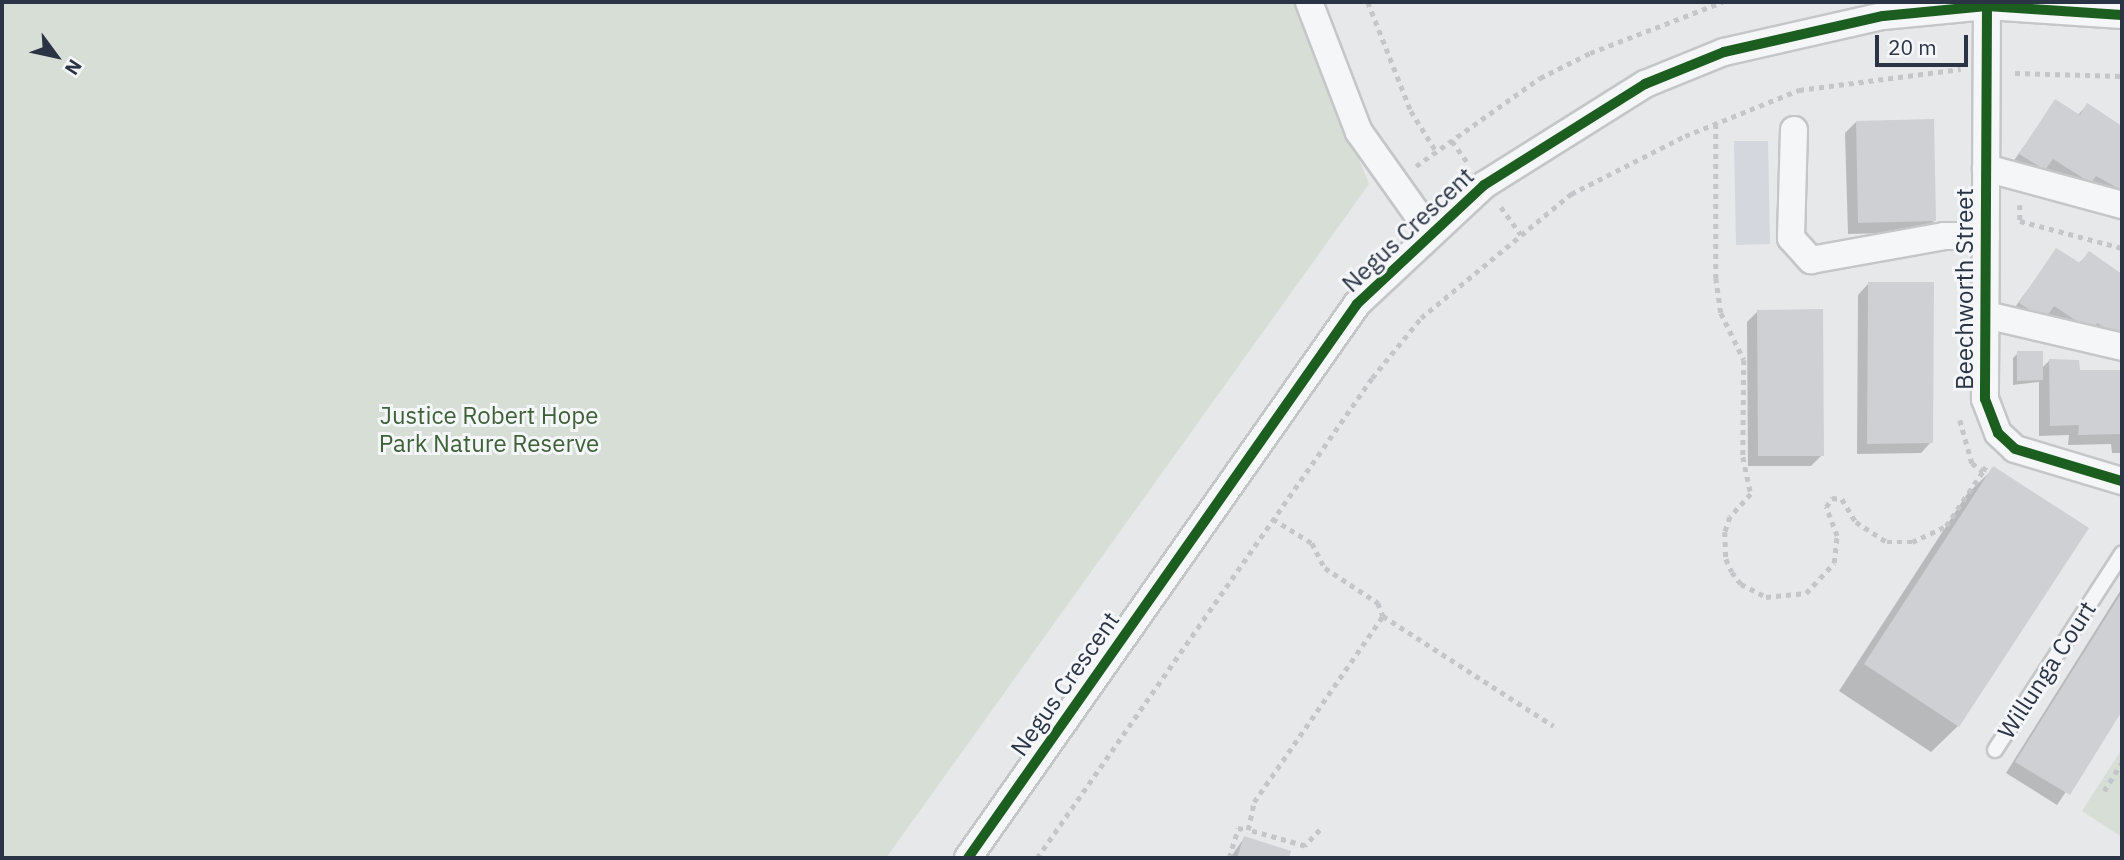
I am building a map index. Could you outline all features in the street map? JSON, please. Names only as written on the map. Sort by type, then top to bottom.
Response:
[{"type":"street","points":[[1309,2],[1359,132],[1430,232]]},
{"type":"street","name":"Negus Crescent","points":[[968,858],[1357,304],[1430,232],[1520,159],[1645,84],[1724,52],[1883,16],[1987,6],[2122,15]]},
{"type":"street","name":"Beechworth Street","points":[[1987,6],[1985,399],[1998,433],[2015,449],[2036,458],[2122,481]]},
{"type":"street","points":[[1794,130],[1791,238],[1811,260],[1944,236],[1986,236]]},
{"type":"street","points":[[1986,169],[2122,205]]},
{"type":"street","points":[[1986,315],[2122,347]]},
{"type":"lane","name":"Willunga Court","points":[[1995,750],[2122,554]]},
{"type":"path","points":[[1368,2],[1411,111],[1436,151]]},
{"type":"path","points":[[1394,182],[1540,78],[1590,53],[1722,2]]},
{"type":"path","points":[[1037,858],[1372,378],[1421,318],[1571,194],[1716,124],[1800,90],[1954,69],[2122,76]]},
{"type":"path","points":[[1716,124],[1716,278],[1721,313],[1744,360],[1743,457],[1751,494],[1730,517],[1725,532],[1726,559],[1732,572],[1741,583],[1766,597],[1806,593],[1833,563],[1837,536],[1826,507],[1832,498],[1842,499],[1856,522],[1887,542],[1912,542],[1946,526],[1983,471]]},
{"type":"path","points":[[2020,178],[2020,221],[2122,248]]},
{"type":"path","points":[[1273,519],[1312,543],[1325,568],[1378,603],[1383,615],[1554,726]]},
{"type":"path","points":[[1248,830],[1254,802],[1383,615]]},
{"type":"path","points":[[2104,791],[2122,762]]},
{"type":"path","points":[[1229,858],[1238,828],[1305,846],[1320,830]]},
{"type":"shaded area","points":[[1734,141],[1768,141],[1770,244],[1736,245]]},
{"type":"green space","name":"Justice Robert Hope Park Nature Reserve","points":[[2,2],[1295,2],[1369,184],[886,858],[2,858]]},
{"type":"green space","points":[[2122,749],[2122,837],[2082,811]]},
{"type":"building","points":[[2055,99],[2080,115],[2087,103],[2122,126],[2121,190],[2096,176],[2091,183],[2053,159],[2045,170],[2019,154]]},
{"type":"building","points":[[1934,119],[1936,221],[1858,223],[1856,121]]},
{"type":"building","points":[[2056,248],[2080,263],[2089,251],[2122,274],[2121,338],[2097,323],[2092,331],[2054,306],[2045,319],[2019,303]]},
{"type":"building","points":[[1868,282],[1934,282],[1933,443],[1867,444]]},
{"type":"building","points":[[1823,309],[1824,456],[1758,456],[1757,310]]},
{"type":"building","points":[[2017,351],[2043,351],[2043,380],[2017,381]]},
{"type":"building","points":[[2049,359],[2079,360],[2080,370],[2122,370],[2122,434],[2078,435],[2079,425],[2050,426]]},
{"type":"building","points":[[1993,466],[2089,528],[1959,727],[1864,664]]},
{"type":"building","points":[[2122,592],[2122,711],[2070,795],[2015,762]]},
{"type":"building","points":[[1244,836],[1291,851],[1289,858],[1237,858]]},
{"type":"cycle path","points":[[1987,6],[1985,399],[1998,433],[2015,449],[2122,481]]},
{"type":"cycle path","points":[[968,858],[1357,304],[1484,185],[1645,84],[1724,52],[1883,16],[1987,6],[2122,15]]}]
